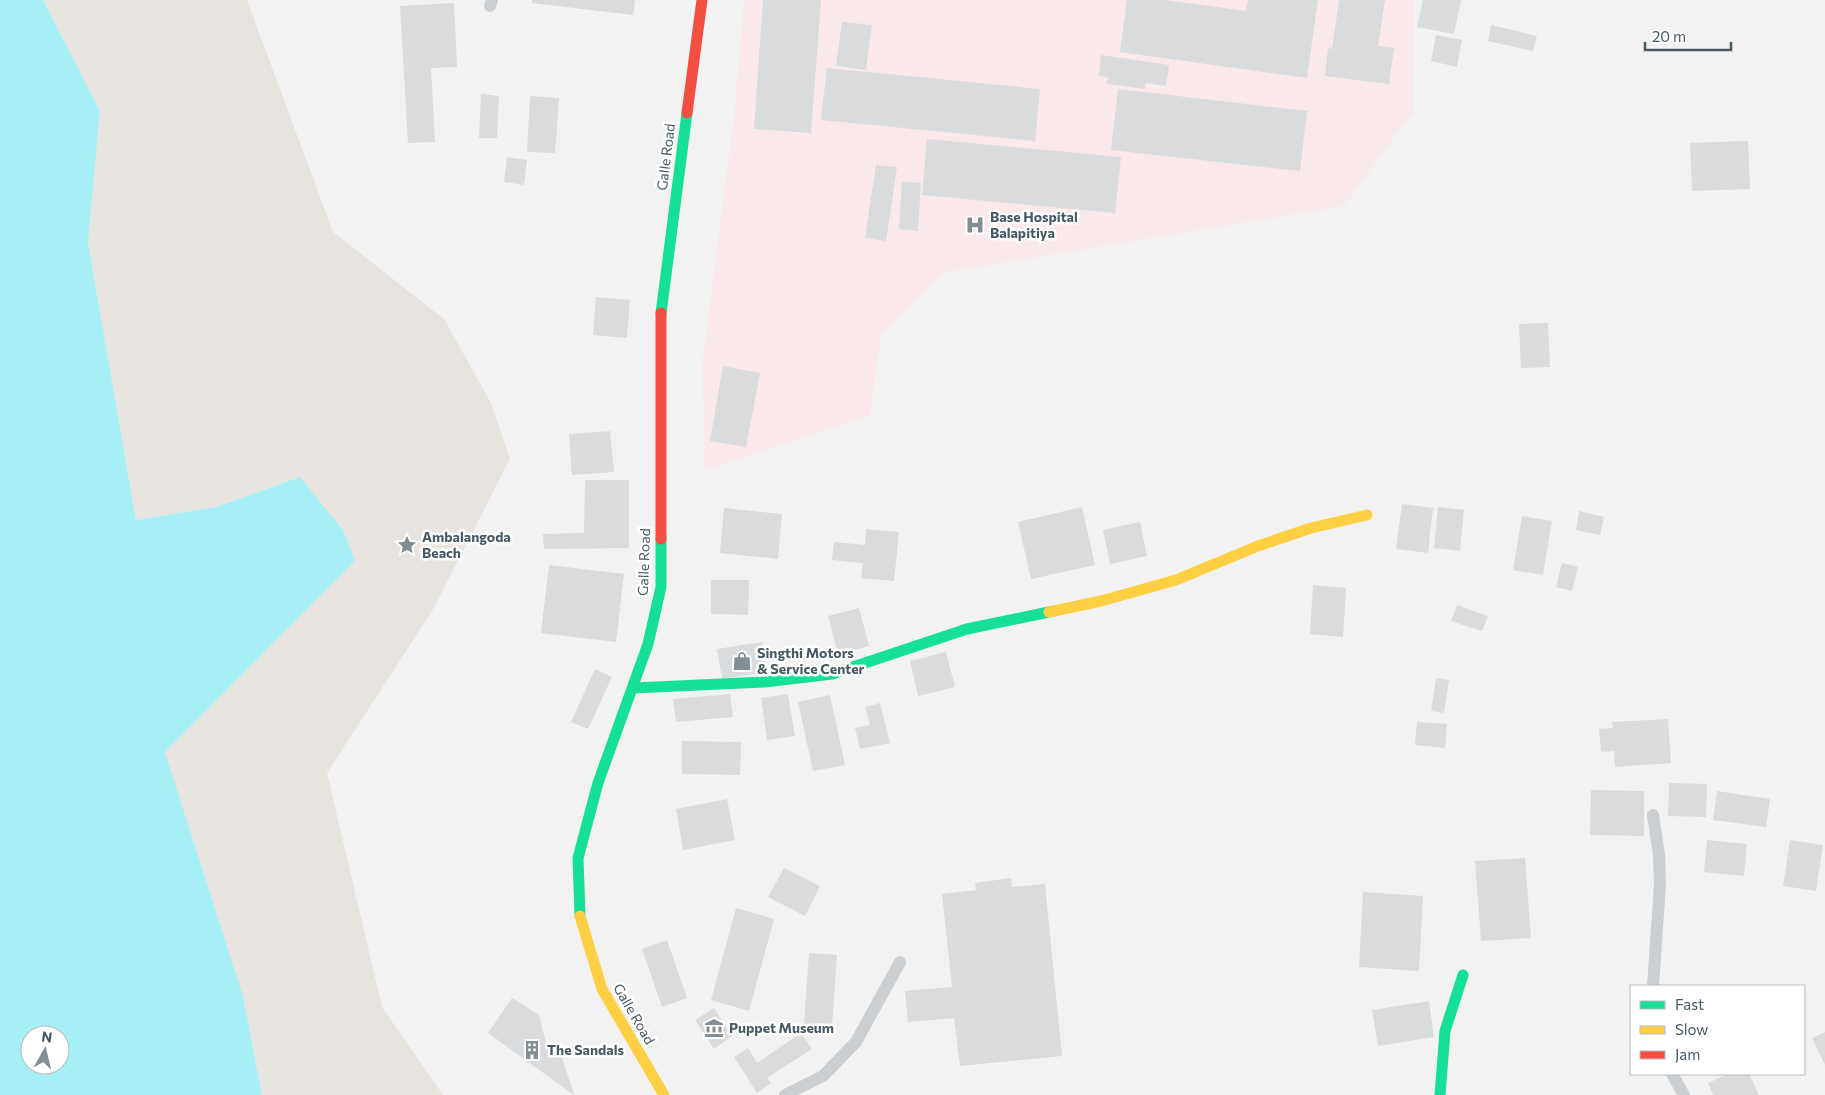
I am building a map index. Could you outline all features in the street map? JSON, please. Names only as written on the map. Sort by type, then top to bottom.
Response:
[{"type":"main road","name":"Galle Road","points":[[664,1095],[602,989],[580,916],[578,858],[598,783],[634,688],[648,644],[661,587],[660,315],[702,0]]},
{"type":"main road","points":[[634,688],[765,682],[832,674],[967,628],[1101,601],[1176,580],[1258,546],[1311,528],[1367,515]]},
{"type":"main road","points":[[1440,1095],[1445,1031],[1463,975]]},
{"type":"lane","points":[[1653,815],[1659,855],[1660,884],[1653,985]]},
{"type":"lane","points":[[785,1095],[823,1076],[856,1042],[900,962]]},
{"type":"lane","points":[[1673,1075],[1684,1095]]},
{"type":"shaded area","name":"Base Hospital Balapitiya","points":[[744,0],[1414,0],[1413,112],[1344,206],[943,273],[881,335],[870,416],[705,470],[702,364],[734,117]]},
{"type":"sand","name":"Ambalangoda Beach","points":[[43,0],[247,0],[333,232],[444,319],[491,403],[510,459],[432,611],[327,773],[382,1007],[443,1095],[262,1095],[243,996],[165,752],[355,561],[300,477],[216,507],[136,520],[88,243],[100,111]]},
{"type":"water","points":[[0,0],[43,0],[100,111],[88,243],[136,520],[216,507],[300,477],[343,530],[355,561],[165,752],[243,996],[262,1095],[0,1095]]},
{"type":"building","points":[[532,0],[635,0],[633,15],[532,3]]},
{"type":"building","points":[[763,0],[821,0],[811,133],[754,129]]},
{"type":"building","points":[[1127,0],[1165,0],[1246,11],[1248,0],[1318,0],[1307,78],[1120,52]]},
{"type":"building","points":[[1339,0],[1385,0],[1378,46],[1394,48],[1389,84],[1325,76],[1328,48],[1332,49]]},
{"type":"building","points":[[1423,0],[1461,0],[1454,34],[1417,27]]},
{"type":"building","points":[[454,3],[457,67],[431,68],[435,142],[408,143],[400,6]]},
{"type":"building","points":[[842,22],[872,25],[866,70],[836,66]]},
{"type":"building","points":[[1491,25],[1537,36],[1533,51],[1488,41]]},
{"type":"building","points":[[1436,35],[1462,40],[1457,67],[1431,61]]},
{"type":"building","points":[[1101,55],[1169,65],[1166,86],[1146,83],[1145,89],[1107,84],[1108,77],[1099,76]]},
{"type":"building","points":[[827,68],[1040,89],[1035,141],[821,120]]},
{"type":"building","points":[[1118,89],[1307,111],[1300,171],[1111,150]]},
{"type":"building","points":[[481,94],[499,96],[497,138],[479,138]]},
{"type":"building","points":[[530,96],[559,98],[555,153],[527,152]]},
{"type":"building","points":[[927,139],[1121,157],[1115,213],[922,195]]},
{"type":"building","points":[[1748,141],[1750,189],[1692,191],[1690,143]]},
{"type":"building","points":[[507,157],[527,160],[524,185],[504,182]]},
{"type":"building","points":[[876,165],[897,167],[886,241],[865,238]]},
{"type":"building","points":[[902,182],[921,183],[918,231],[899,229]]},
{"type":"building","points":[[596,297],[630,300],[627,338],[593,335]]},
{"type":"building","points":[[1548,323],[1550,367],[1521,368],[1519,324]]},
{"type":"building","points":[[723,366],[760,373],[746,447],[710,441]]},
{"type":"building","points":[[610,431],[614,472],[572,475],[569,434]]},
{"type":"building","points":[[585,480],[629,480],[629,548],[544,549],[543,534],[584,533]]},
{"type":"building","points":[[1402,504],[1433,508],[1428,553],[1396,549]]},
{"type":"building","points":[[1082,507],[1095,565],[1031,579],[1018,522]]},
{"type":"building","points":[[1438,507],[1464,510],[1460,551],[1434,548]]},
{"type":"building","points":[[724,508],[782,514],[778,559],[720,553]]},
{"type":"building","points":[[1579,511],[1604,517],[1600,535],[1576,530]]},
{"type":"building","points":[[1522,516],[1552,521],[1543,575],[1513,570]]},
{"type":"building","points":[[1140,522],[1147,556],[1110,564],[1103,530]]},
{"type":"building","points":[[866,529],[899,532],[894,581],[861,578],[863,563],[832,560],[834,542],[865,545]]},
{"type":"building","points":[[1562,563],[1578,567],[1572,591],[1556,587]]},
{"type":"building","points":[[549,565],[624,574],[616,642],[541,633]]},
{"type":"building","points":[[711,580],[749,580],[748,615],[711,614]]},
{"type":"building","points":[[1313,585],[1346,588],[1343,637],[1310,634]]},
{"type":"building","points":[[1457,605],[1488,616],[1482,631],[1451,621]]},
{"type":"building","points":[[859,608],[869,646],[838,654],[828,616]]},
{"type":"building","name":"Singthi Motors & Service Center","points":[[762,642],[767,672],[722,679],[717,649]]},
{"type":"building","points":[[946,652],[955,687],[918,696],[910,661]]},
{"type":"building","points":[[595,669],[612,677],[588,729],[571,722]]},
{"type":"building","points":[[1436,678],[1449,680],[1444,713],[1431,711]]},
{"type":"building","points":[[730,694],[733,717],[676,722],[673,699]]},
{"type":"building","points":[[788,694],[795,736],[767,740],[761,698]]},
{"type":"building","points":[[830,695],[845,765],[813,771],[798,702]]},
{"type":"building","points":[[880,703],[890,743],[860,749],[855,728],[870,725],[865,707]]},
{"type":"building","points":[[1668,719],[1671,763],[1615,767],[1614,751],[1601,752],[1599,729],[1613,728],[1612,722]]},
{"type":"building","points":[[1417,722],[1447,724],[1445,748],[1415,745]]},
{"type":"building","points":[[682,741],[741,742],[740,775],[682,774]]},
{"type":"building","points":[[1669,783],[1707,784],[1706,817],[1668,816]]},
{"type":"building","points":[[1591,790],[1644,791],[1644,836],[1590,835]]},
{"type":"building","points":[[1717,791],[1770,799],[1766,827],[1713,820]]},
{"type":"building","points":[[727,799],[735,840],[683,850],[676,809]]},
{"type":"building","points":[[1707,840],[1747,844],[1744,876],[1704,872]]},
{"type":"building","points":[[1790,840],[1823,845],[1816,891],[1783,886]]},
{"type":"building","points":[[1525,858],[1531,938],[1481,941],[1475,861]]},
{"type":"building","points":[[784,868],[820,886],[805,916],[768,897]]},
{"type":"building","points":[[1011,878],[1012,887],[1045,884],[1062,1056],[960,1066],[954,1018],[908,1022],[905,991],[952,987],[942,894],[976,890],[975,883]]},
{"type":"building","points":[[1363,892],[1423,896],[1419,971],[1359,967]]},
{"type":"building","points":[[736,908],[774,919],[749,1011],[711,1000]]},
{"type":"building","points":[[667,940],[687,998],[662,1007],[642,949]]},
{"type":"building","points":[[809,953],[837,955],[832,1026],[804,1024]]},
{"type":"building","name":"The Sandals","points":[[512,998],[539,1015],[546,1043],[562,1057],[574,1095],[488,1033]]},
{"type":"building","points":[[1429,1001],[1434,1037],[1378,1046],[1372,1010]]},
{"type":"building","name":"Puppet Museum","points":[[714,1008],[732,1036],[714,1049],[695,1020]]},
{"type":"building","points":[[1825,1032],[1825,1065],[1812,1038]]},
{"type":"building","points":[[801,1033],[812,1049],[767,1078],[771,1083],[757,1093],[734,1057],[748,1048],[757,1063]]},
{"type":"building","points":[[1726,1075],[1749,1075],[1759,1095],[1713,1095],[1708,1083]]},
{"type":"traffic: fast","points":[[661,313],[687,113]]},
{"type":"traffic: fast","points":[[580,916],[578,858],[598,783],[648,644],[661,587],[661,539]]},
{"type":"traffic: fast","points":[[634,688],[765,682],[832,674],[967,629],[1049,612]]},
{"type":"traffic: fast","points":[[1440,1095],[1445,1031],[1463,975]]},
{"type":"traffic: slow","points":[[1049,612],[1101,601],[1176,580],[1258,546],[1311,528],[1367,515]]},
{"type":"traffic: slow","points":[[580,916],[602,989],[664,1095]]},
{"type":"traffic: jam","points":[[687,113],[702,0]]},
{"type":"traffic: jam","points":[[661,313],[661,539]]},
{"type":"place","name":"Base Hospital Balapitiya","points":[[975,225]]},
{"type":"place","name":"Ambalangoda Beach","points":[[407,545]]},
{"type":"place","name":"Singthi Motors & Service Center","points":[[742,661]]},
{"type":"place","name":"Puppet Museum","points":[[714,1028]]},
{"type":"place","name":"The Sandals","points":[[532,1050]]}]
